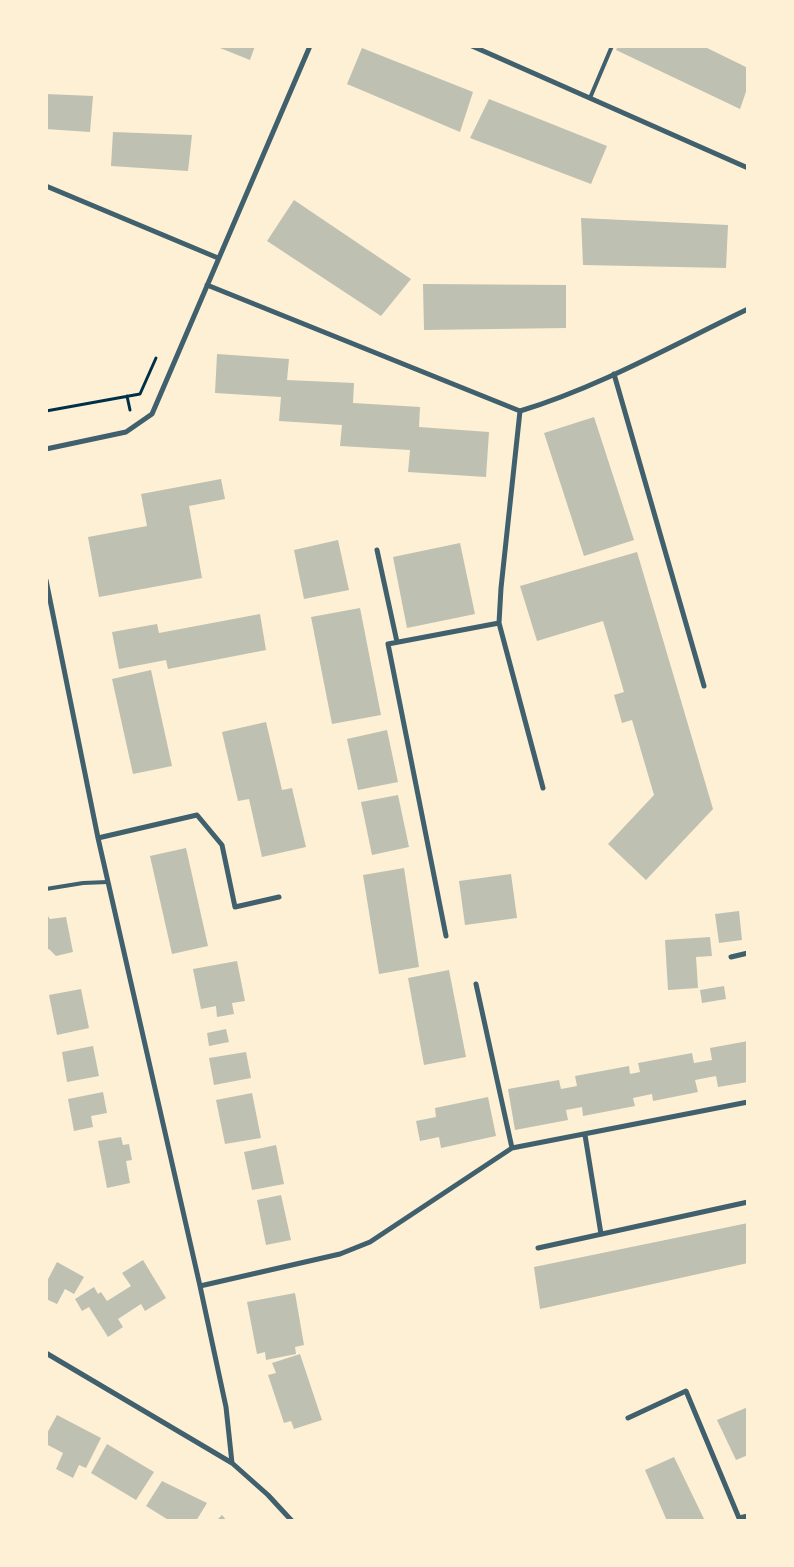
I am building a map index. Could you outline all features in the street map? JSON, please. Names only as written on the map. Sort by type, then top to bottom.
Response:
[{"type":"street","points":[[46,449],[126,432],[152,414],[310,46]]},
{"type":"street","points":[[472,46],[748,168]]},
{"type":"street","points":[[46,186],[218,258]]},
{"type":"street","points":[[207,285],[520,411],[549,402],[614,374],[748,309]]},
{"type":"street","points":[[614,374],[704,686]]},
{"type":"street","points":[[520,411],[499,622],[543,788]]},
{"type":"street","points":[[377,550],[396,642]]},
{"type":"street","points":[[46,580],[98,838],[226,1407],[232,1463]]},
{"type":"street","points":[[446,936],[388,644],[499,622]]},
{"type":"street","points":[[98,838],[197,815],[222,845],[235,907],[279,897]]},
{"type":"street","points":[[731,957],[748,953]]},
{"type":"street","points":[[476,984],[512,1148]]},
{"type":"street","points":[[200,1286],[340,1254],[370,1242],[512,1148],[748,1102]]},
{"type":"street","points":[[585,1135],[601,1234]]},
{"type":"street","points":[[538,1248],[748,1202]]},
{"type":"street","points":[[46,1354],[232,1463],[268,1495],[292,1521]]},
{"type":"street","points":[[628,1418],[686,1391],[739,1518],[748,1516]]},
{"type":"lane","points":[[590,98],[612,46]]},
{"type":"lane","points":[[46,889],[83,883],[108,882]]},
{"type":"path","points":[[46,410],[140,394],[160,350]]},
{"type":"building","points":[[215,46],[255,46],[250,60]]},
{"type":"building","points":[[618,46],[703,46],[748,68],[748,86],[740,109],[616,50]]},
{"type":"building","points":[[362,48],[473,92],[460,132],[347,84]]},
{"type":"building","points":[[46,94],[93,96],[90,132],[46,129]]},
{"type":"building","points":[[489,99],[607,146],[591,184],[470,138]]},
{"type":"building","points":[[113,132],[192,135],[188,171],[111,166]]},
{"type":"building","points":[[294,200],[411,279],[381,316],[267,241]]},
{"type":"building","points":[[581,218],[728,225],[726,268],[583,265]]},
{"type":"building","points":[[423,284],[566,285],[566,328],[424,330]]},
{"type":"building","points":[[217,354],[289,359],[287,380],[354,383],[353,403],[420,407],[419,427],[489,432],[486,477],[408,472],[410,450],[340,446],[342,425],[279,421],[281,397],[215,393]]},
{"type":"building","points":[[594,417],[634,540],[584,556],[544,433]]},
{"type":"building","points":[[221,479],[225,499],[189,506],[202,578],[99,597],[88,537],[147,526],[141,494]]},
{"type":"building","points":[[338,540],[349,590],[304,599],[294,550]]},
{"type":"building","points":[[460,543],[475,614],[407,628],[393,557]]},
{"type":"building","points":[[637,552],[713,809],[646,880],[608,844],[654,795],[632,720],[622,723],[614,695],[624,692],[603,621],[537,641],[520,586]]},
{"type":"building","points":[[360,608],[381,715],[332,724],[311,617]]},
{"type":"building","points":[[260,614],[266,650],[168,669],[166,660],[119,669],[112,632],[157,624],[159,633]]},
{"type":"building","points":[[151,670],[172,766],[133,774],[112,679]]},
{"type":"building","points":[[266,722],[282,790],[292,788],[306,847],[262,857],[249,799],[238,801],[222,732]]},
{"type":"building","points":[[387,730],[398,782],[358,790],[347,739]]},
{"type":"building","points":[[398,795],[409,847],[372,855],[361,802]]},
{"type":"building","points":[[186,848],[208,946],[172,954],[150,856]]},
{"type":"building","points":[[404,868],[419,967],[379,974],[363,875]]},
{"type":"building","points":[[511,874],[517,918],[465,925],[459,881]]},
{"type":"building","points":[[739,911],[742,940],[719,943],[715,914]]},
{"type":"building","points":[[46,913],[50,919],[66,917],[73,952],[56,956],[49,949],[46,950]]},
{"type":"building","points":[[710,937],[712,956],[696,957],[698,988],[668,990],[665,940]]},
{"type":"building","points":[[237,961],[245,1001],[232,1003],[234,1014],[217,1017],[216,1006],[201,1009],[193,969]]},
{"type":"building","points":[[449,970],[466,1057],[424,1065],[408,978]]},
{"type":"building","points":[[724,986],[726,999],[702,1003],[700,990]]},
{"type":"building","points":[[81,989],[89,1028],[57,1035],[49,995]]},
{"type":"building","points":[[226,1029],[229,1042],[209,1046],[207,1033]]},
{"type":"building","points":[[748,1041],[748,1082],[718,1087],[716,1076],[695,1080],[698,1092],[653,1101],[652,1094],[633,1098],[635,1106],[583,1116],[582,1107],[566,1110],[568,1120],[515,1130],[508,1089],[559,1080],[561,1089],[577,1086],[575,1076],[629,1066],[630,1074],[640,1072],[638,1063],[692,1053],[694,1063],[712,1060],[710,1048]]},
{"type":"building","points":[[93,1046],[99,1076],[67,1082],[62,1052]]},
{"type":"building","points":[[246,1052],[251,1078],[214,1085],[209,1058]]},
{"type":"building","points":[[103,1092],[107,1113],[91,1116],[93,1127],[74,1131],[68,1099]]},
{"type":"building","points":[[252,1093],[261,1138],[225,1144],[216,1100]]},
{"type":"building","points":[[488,1097],[496,1136],[441,1148],[439,1137],[420,1141],[416,1121],[436,1117],[435,1108]]},
{"type":"building","points":[[121,1137],[123,1145],[129,1144],[132,1160],[126,1161],[130,1183],[107,1188],[98,1141]]},
{"type":"building","points":[[276,1145],[284,1184],[252,1190],[244,1152]]},
{"type":"building","points":[[281,1195],[291,1240],[266,1245],[257,1200]]},
{"type":"building","points":[[748,1223],[748,1263],[540,1309],[534,1267]]},
{"type":"building","points":[[143,1260],[166,1298],[145,1311],[141,1304],[118,1319],[123,1327],[108,1337],[89,1307],[82,1311],[75,1299],[94,1287],[98,1294],[101,1292],[107,1301],[131,1286],[122,1273]]},
{"type":"building","points":[[57,1262],[84,1277],[74,1294],[65,1289],[57,1304],[46,1299],[46,1283]]},
{"type":"building","points":[[295,1293],[304,1345],[295,1347],[296,1354],[266,1360],[265,1352],[257,1354],[247,1302]]},
{"type":"building","points":[[300,1354],[322,1420],[294,1429],[291,1421],[284,1423],[268,1375],[276,1373],[272,1363]]},
{"type":"building","points":[[748,1407],[748,1455],[736,1460],[717,1420]]},
{"type":"building","points":[[57,1415],[101,1438],[86,1468],[79,1465],[73,1478],[56,1469],[63,1453],[46,1444],[46,1435]]},
{"type":"building","points":[[107,1444],[154,1472],[136,1500],[91,1473]]},
{"type":"building","points":[[674,1457],[705,1521],[667,1521],[645,1470]]},
{"type":"building","points":[[162,1481],[207,1503],[196,1521],[170,1521],[146,1506]]},
{"type":"building","points":[[222,1515],[227,1521],[216,1521]]}]
